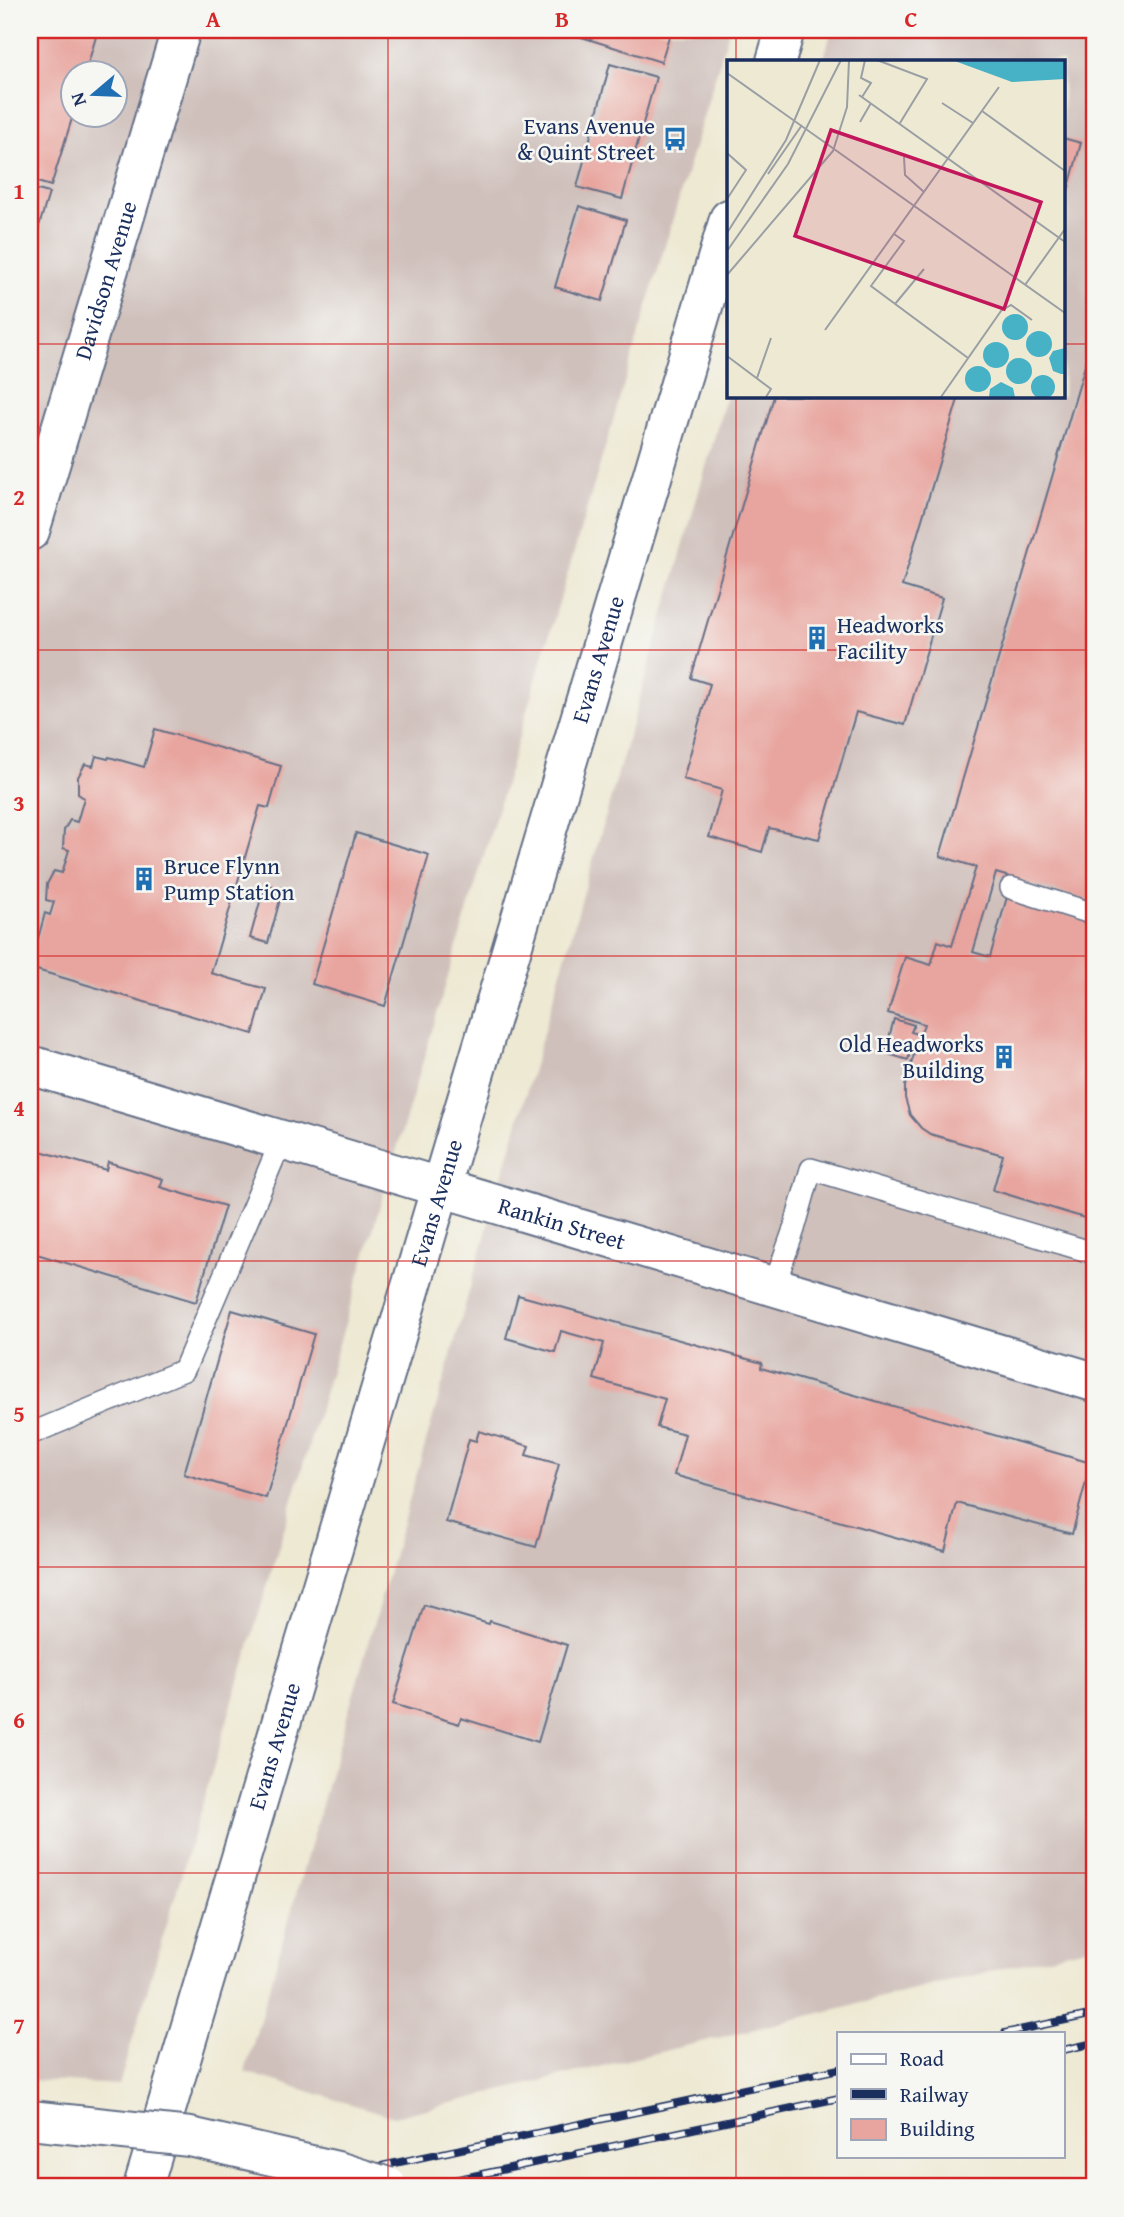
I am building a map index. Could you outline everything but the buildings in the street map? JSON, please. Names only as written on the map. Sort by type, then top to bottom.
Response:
[{"type":"main road","name":"Davidson Avenue","points":[[30,531],[181,30]]},
{"type":"main road","points":[[776,60],[785,30]]},
{"type":"main road","name":"Evans Avenue","points":[[143,2187],[727,226]]},
{"type":"main road","name":"Rankin Street","points":[[30,1065],[1094,1382]]},
{"type":"main road","points":[[30,2120],[190,2137],[337,2171],[388,2187]]},
{"type":"lane","points":[[1011,888],[1094,914]]},
{"type":"lane","points":[[30,1434],[184,1370],[281,1141]]},
{"type":"lane","points":[[774,1286],[794,1230],[811,1169],[1094,1253]]},
{"type":"shaded area","points":[[30,30],[729,30],[119,2085],[30,2080]]},
{"type":"shaded area","points":[[832,30],[1094,30],[1094,1946],[394,2117],[245,2072],[727,393],[727,397],[1064,397],[1064,60],[823,60]]},
{"type":"railway","points":[[1010,2032],[1094,2014]]},
{"type":"railway","points":[[1064,2050],[1094,2043]]},
{"type":"railway","points":[[282,2187],[837,2069]]},
{"type":"railway","points":[[421,2187],[837,2098]]},
{"type":"place","name":"Evans Avenue & Quint Street","points":[[675,139]]},
{"type":"place","name":"Headworks Facility","points":[[817,638]]},
{"type":"place","name":"Bruce Flynn Pump Station","points":[[144,879]]},
{"type":"place","name":"Old Headworks Building","points":[[1004,1057]]}]
